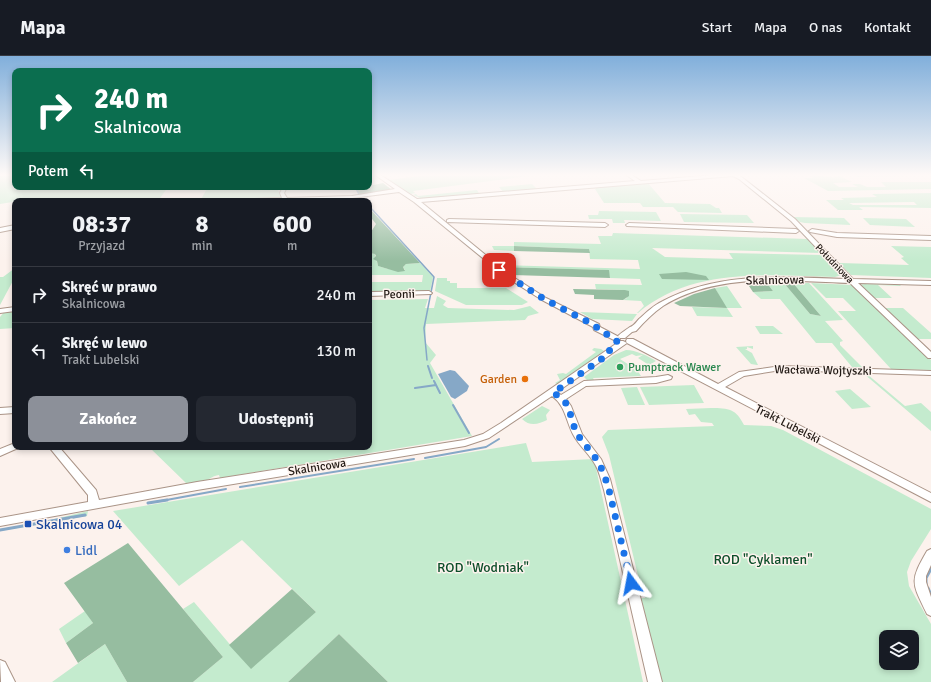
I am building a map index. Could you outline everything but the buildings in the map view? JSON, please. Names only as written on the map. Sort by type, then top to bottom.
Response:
[{"type":"street","name":"Trakt Lubelski","points":[[419,203],[508,276],[544,299],[596,326],[597,328],[645,350],[718,387],[931,498]]},
{"type":"street","name":"Południowa","points":[[772,203],[793,220],[852,281],[931,356]]},
{"type":"street","points":[[449,221],[605,225]]},
{"type":"street","points":[[628,226],[796,230]]},
{"type":"street","points":[[0,230],[12,228]]},
{"type":"street","points":[[812,231],[837,234],[931,238]]},
{"type":"street","name":"Skalnicowa","points":[[0,522],[196,486],[464,443],[486,436],[558,396],[610,352],[614,351],[623,340],[634,331],[633,329],[649,314],[666,302],[683,294],[707,286],[737,281],[763,279],[931,283]]},
{"type":"street","name":"Peonii","points":[[372,294],[430,293]]},
{"type":"street","points":[[0,311],[12,309]]},
{"type":"street","name":"Wacława Wojtyszki","points":[[718,387],[742,374],[781,368],[931,373]]},
{"type":"street","points":[[655,682],[607,485],[598,461],[576,433],[568,406],[558,396],[584,384],[656,380],[668,377]]},
{"type":"street","points":[[0,411],[12,410]]},
{"type":"street","points":[[0,453],[12,447]]},
{"type":"street","points":[[56,450],[92,493],[94,498],[93,505]]},
{"type":"street","points":[[931,554],[919,578],[920,587],[931,610]]},
{"type":"street","points":[[0,668],[8,682]]},
{"type":"green space","points":[[640,203],[710,204],[716,208],[719,208],[722,213],[678,212],[673,207],[643,207]]},
{"type":"green space","points":[[830,203],[849,203],[853,205],[917,205],[915,203],[931,203],[931,208],[859,207],[863,210],[838,210]]},
{"type":"green space","points":[[372,211],[420,263],[406,264],[403,267],[405,271],[398,272],[378,266],[377,261],[373,259],[376,256],[372,254],[372,230],[376,224],[372,219]]},
{"type":"green space","points":[[599,211],[656,212],[661,221],[624,220],[625,223],[613,223],[612,219],[589,219],[588,215],[598,215]]},
{"type":"green space","points":[[680,214],[747,215],[754,223],[684,222]]},
{"type":"green space","points":[[793,217],[844,218],[851,225],[805,223],[800,222]]},
{"type":"green space","points":[[863,218],[906,219],[915,227],[870,225]]},
{"type":"green space","points":[[613,233],[808,239],[821,253],[652,248],[665,257],[733,259],[729,253],[823,255],[842,275],[835,277],[758,275],[707,281],[682,288],[659,298],[637,313],[644,306],[641,301],[623,300],[627,298],[625,290],[596,289],[595,284],[642,285],[640,279],[610,278],[608,270],[503,267],[500,265],[640,269],[638,260],[590,259],[589,249],[514,246],[514,242],[601,244],[598,236],[612,236]]},
{"type":"green space","points":[[492,246],[514,246],[514,251],[494,250]]},
{"type":"green space","points":[[514,246],[589,249],[590,253],[514,251]]},
{"type":"green space","points":[[891,246],[931,247],[931,278],[851,275],[839,263],[909,265],[901,258],[904,257]]},
{"type":"green space","points":[[372,254],[375,254],[378,266],[388,269],[405,270],[403,267],[406,264],[420,263],[433,277],[430,292],[372,293],[372,282],[422,282],[423,275],[372,275]]},
{"type":"green space","points":[[503,267],[609,270],[610,278],[513,275]]},
{"type":"green space","points":[[12,270],[12,283],[0,305],[0,277],[3,277]]},
{"type":"green space","points":[[686,272],[706,276],[709,280],[662,279],[659,274]]},
{"type":"green space","points":[[437,278],[447,278],[447,281],[450,281],[450,283],[457,283],[457,288],[506,288],[528,302],[522,305],[466,305],[435,291]]},
{"type":"green space","points":[[766,282],[783,282],[810,314],[821,316],[793,283],[809,283],[843,320],[825,321],[843,341],[840,342],[840,345],[862,367],[852,367],[832,343],[816,343],[780,299],[761,299],[753,292],[773,291]]},
{"type":"green space","points":[[766,282],[773,291],[753,292],[747,283]]},
{"type":"green space","points":[[783,282],[793,283],[821,316],[810,314]]},
{"type":"green space","points":[[811,283],[852,285],[931,360],[931,370],[891,369],[838,311],[856,311],[843,298],[826,298]]},
{"type":"green space","points":[[865,284],[901,286],[878,285],[892,298],[873,298],[859,285]]},
{"type":"green space","points":[[727,286],[742,308],[727,308],[733,317],[697,316],[692,307],[726,308],[715,288]]},
{"type":"green space","points":[[715,288],[727,308],[680,306],[674,303],[694,294]]},
{"type":"green space","points":[[573,289],[625,290],[629,291],[629,296],[623,300],[594,299],[594,295],[575,294]]},
{"type":"green space","points":[[437,296],[446,301],[443,305],[448,308],[514,310],[530,306],[539,313],[528,316],[525,320],[426,324],[425,342],[436,355],[430,363],[472,436],[220,478],[219,475],[205,481],[187,484],[152,450],[372,450],[372,300],[428,299],[425,308],[434,308]]},
{"type":"green space","points":[[885,308],[903,308],[931,333],[931,339],[918,339]]},
{"type":"green space","points":[[12,310],[12,328],[0,329],[0,317],[5,311]]},
{"type":"green space","points":[[580,312],[637,314],[632,321],[592,319]]},
{"type":"green space","points":[[755,326],[773,326],[783,334],[760,334]]},
{"type":"green space","points":[[753,346],[753,349],[747,347],[747,349],[745,349],[752,353],[758,365],[751,364],[736,347]]},
{"type":"green space","points":[[594,348],[604,351],[557,384],[555,383],[560,380],[557,374],[566,374],[596,352],[592,350]]},
{"type":"green space","points":[[626,350],[638,352],[656,361],[649,365],[638,358],[643,355],[636,356],[632,354],[620,359],[637,370],[641,376],[593,378],[594,380],[587,380],[584,377],[614,355]]},
{"type":"green space","points":[[863,373],[867,374],[905,406],[921,403],[931,412],[931,431]]},
{"type":"green space","points":[[694,385],[704,403],[649,405],[640,387]]},
{"type":"green space","points":[[637,387],[645,405],[628,405],[621,388]]},
{"type":"green space","points":[[850,389],[871,407],[852,409],[835,391]]},
{"type":"green space","points":[[542,406],[550,410],[546,415],[547,420],[538,424],[531,424],[522,419]]},
{"type":"green space","name":"ROD \"Cyklamen\"","points":[[723,408],[731,410],[735,413],[744,425],[771,426],[783,430],[931,509],[931,529],[911,561],[907,572],[909,586],[931,624],[931,682],[662,682],[641,598],[645,598],[642,586],[640,584],[609,455],[602,437],[608,430],[714,426],[712,423],[701,422],[695,414],[689,415],[686,409]]},
{"type":"green space","name":"ROD \"Wodniak\"","points":[[526,443],[532,462],[594,459],[643,682],[388,682],[339,634],[288,682],[193,682],[223,657],[183,609],[194,602],[233,648],[316,612],[242,540],[179,586],[113,511]]},
{"type":"green space","points":[[88,511],[87,516],[0,531],[0,529],[38,523]]},
{"type":"green space","points":[[128,543],[223,657],[193,682],[127,682],[105,644],[78,663],[66,643],[93,623],[64,583]]},
{"type":"green space","points":[[292,589],[316,612],[251,669],[229,645]]},
{"type":"green space","points":[[85,611],[93,623],[66,643],[59,629]]},
{"type":"green space","points":[[339,634],[388,682],[288,682]]},
{"type":"green space","points":[[105,644],[127,682],[52,682]]},
{"type":"water","points":[[450,370],[455,371],[469,386],[467,391],[455,399],[451,397],[438,374]]},
{"type":"waterway","points":[[372,209],[434,277],[424,328],[427,360]]},
{"type":"waterway","points":[[428,366],[432,378]]},
{"type":"waterway","points":[[434,381],[436,385]]},
{"type":"waterway","points":[[415,388],[436,385]]},
{"type":"waterway","points":[[436,385],[440,393]]},
{"type":"waterway","points":[[453,405],[469,433]]},
{"type":"waterway","points":[[425,458],[486,447],[499,439]]},
{"type":"waterway","points":[[240,487],[414,459]]},
{"type":"waterway","points":[[163,501],[226,489]]},
{"type":"waterway","points":[[163,501],[167,500]]},
{"type":"waterway","points":[[148,503],[163,501]]},
{"type":"waterway","points":[[0,530],[85,515]]},
{"type":"waterway","points":[[926,584],[926,578],[931,569]]},
{"type":"waterway","points":[[928,588],[931,595]]},
{"type":"place","name":"Pumptrack Wawer","points":[[620,367]]},
{"type":"place","name":"Garden","points":[[525,379]]},
{"type":"place","name":"Skalnicowa 04","points":[[28,524]]},
{"type":"place","name":"Lidl","points":[[67,550]]},
{"type":"route","points":[[499,270],[544,299],[596,326],[617,341],[609,349],[610,352],[603,358],[553,393],[562,398],[568,406],[576,433],[586,448],[598,461],[604,474],[631,583]]}]
